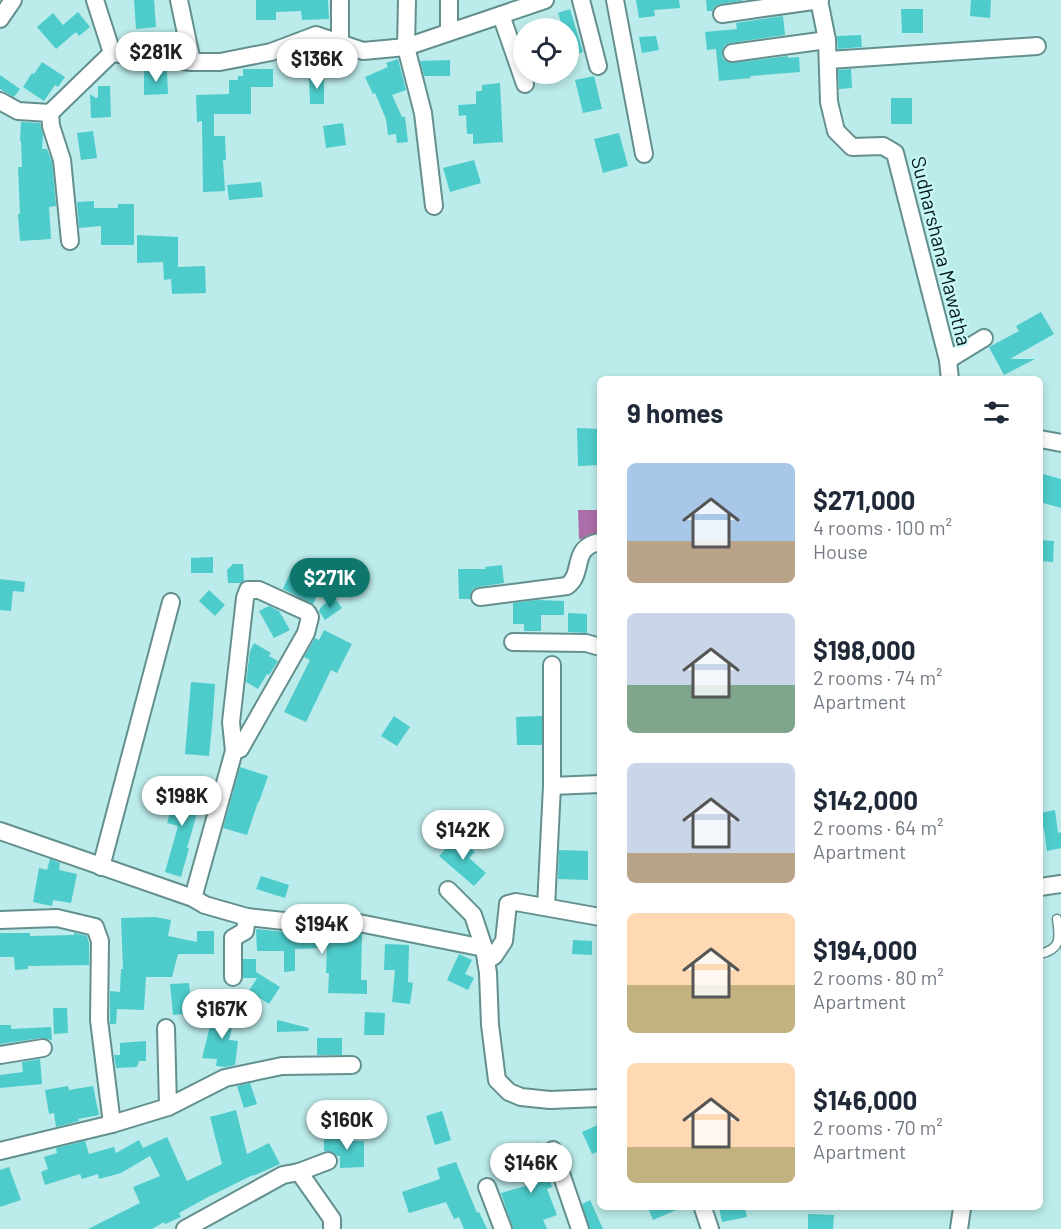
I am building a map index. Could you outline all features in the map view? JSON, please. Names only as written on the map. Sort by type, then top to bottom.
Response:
[{"type":"street","points":[[0,20],[14,0]]},
{"type":"street","points":[[95,0],[112,53]]},
{"type":"street","points":[[179,0],[192,62]]},
{"type":"street","points":[[340,0],[340,42]]},
{"type":"street","points":[[407,0],[406,47],[423,113],[434,206]]},
{"type":"street","points":[[449,0],[449,32]]},
{"type":"street","points":[[0,101],[18,111],[50,112],[112,53],[192,62],[220,62],[271,52],[316,35],[363,51],[406,47],[545,0]]},
{"type":"street","points":[[581,0],[598,66]]},
{"type":"street","points":[[615,0],[644,154]]},
{"type":"street","points":[[722,14],[819,0]]},
{"type":"street","name":"Sudharshana Mawatha","points":[[819,0],[829,60],[829,102],[836,131],[852,147],[883,146],[896,153],[948,360],[950,376]]},
{"type":"street","points":[[501,15],[513,50]]},
{"type":"street","points":[[732,53],[827,40]]},
{"type":"street","points":[[829,60],[1037,46]]},
{"type":"street","points":[[50,112],[51,126],[62,160],[70,241]]},
{"type":"street","points":[[948,360],[984,338]]},
{"type":"street","points":[[1043,440],[1061,443]]},
{"type":"street","points":[[480,597],[567,586],[573,581],[582,551],[592,543],[597,542]]},
{"type":"street","points":[[193,898],[234,751],[231,722],[244,598],[248,590],[259,590],[307,612],[310,617],[306,633],[240,749],[234,751]]},
{"type":"street","points":[[101,867],[171,602]]},
{"type":"street","points":[[513,642],[586,643],[597,645]]},
{"type":"street","points":[[546,908],[552,786],[552,665]]},
{"type":"street","points":[[552,786],[597,784]]},
{"type":"street","points":[[0,831],[193,898],[205,905],[247,917],[284,921],[344,920],[485,955],[494,956],[504,942],[508,904],[516,902],[597,916]]},
{"type":"street","points":[[1043,887],[1061,884]]},
{"type":"street","points":[[448,890],[473,915],[485,955],[497,1080],[509,1092],[521,1097],[550,1100],[597,1098]]},
{"type":"street","points":[[234,977],[234,938],[245,931],[247,917]]},
{"type":"street","points":[[0,920],[57,918],[95,927],[100,941],[99,1020],[112,1125]]},
{"type":"street","points":[[166,1028],[168,1107]]},
{"type":"street","points":[[0,1055],[43,1048]]},
{"type":"street","points":[[0,1151],[112,1125],[168,1107],[225,1078],[282,1066],[352,1065]]},
{"type":"street","points":[[553,1150],[580,1229]]},
{"type":"street","points":[[185,1229],[283,1176],[328,1161]]},
{"type":"street","points":[[299,1172],[332,1219],[332,1229]]},
{"type":"street","points":[[487,1187],[503,1229]]},
{"type":"street","points":[[704,1210],[710,1229]]},
{"type":"street","points":[[959,1229],[962,1210]]},
{"type":"lane","points":[[1043,953],[1055,948],[1060,938],[1057,919]]},
{"type":"shaded area","points":[[578,510],[597,510],[597,538],[579,539]]},
{"type":"building","points":[[134,0],[154,0],[156,27],[136,29]]},
{"type":"building","points":[[256,0],[328,0],[329,19],[302,20],[301,11],[276,12],[276,20],[256,20]]},
{"type":"building","points":[[636,0],[679,0],[680,8],[654,10],[655,16],[639,18]]},
{"type":"building","points":[[706,0],[742,1],[720,4],[712,11],[707,11]]},
{"type":"building","points":[[971,0],[991,0],[990,18],[970,16]]},
{"type":"building","points":[[570,9],[573,18],[560,18],[558,13]]},
{"type":"building","points":[[901,9],[923,9],[923,33],[902,33]]},
{"type":"building","points":[[78,12],[90,27],[79,36],[76,32],[56,49],[37,27],[53,13],[63,25]]},
{"type":"building","points":[[783,16],[785,35],[730,43],[723,49],[723,59],[733,63],[788,56],[788,58],[799,57],[800,72],[719,81],[716,49],[707,50],[705,32],[737,29],[736,23]]},
{"type":"building","points":[[861,35],[862,47],[838,49],[837,36]]},
{"type":"building","points":[[656,36],[659,50],[642,53],[639,37]]},
{"type":"building","points":[[579,39],[583,52],[579,53]]},
{"type":"building","points":[[398,59],[406,90],[392,95],[402,117],[405,117],[408,142],[397,143],[396,134],[388,135],[386,119],[365,77],[388,67],[386,63]]},
{"type":"building","points":[[450,60],[450,76],[424,76],[420,61]]},
{"type":"building","points":[[42,62],[65,77],[58,87],[55,85],[44,101],[23,87]]},
{"type":"building","points":[[243,69],[273,69],[273,87],[251,87],[251,114],[214,114],[214,136],[225,136],[226,160],[223,160],[225,191],[203,192],[202,121],[197,122],[196,95],[229,94],[229,80],[238,80],[238,76],[243,76]]},
{"type":"building","points":[[851,69],[852,88],[839,89],[838,70]]},
{"type":"building","points":[[144,71],[167,71],[168,94],[144,95]]},
{"type":"building","points":[[0,75],[20,89],[14,97],[0,89]]},
{"type":"building","points":[[594,76],[602,109],[583,113],[576,84],[579,84],[579,79]]},
{"type":"building","points":[[309,77],[324,77],[324,104],[310,104]]},
{"type":"building","points":[[500,83],[503,142],[473,144],[473,134],[467,134],[466,115],[459,116],[458,105],[476,104],[476,91],[482,91],[482,85]]},
{"type":"building","points":[[98,86],[110,86],[111,117],[91,118],[90,94],[98,97]]},
{"type":"building","points":[[891,98],[912,98],[912,124],[891,124]]},
{"type":"building","points":[[21,122],[40,123],[43,134],[42,149],[47,149],[52,162],[56,206],[49,207],[51,239],[20,241],[18,167],[22,167]]},
{"type":"building","points":[[343,123],[346,145],[326,148],[323,126]]},
{"type":"building","points":[[93,131],[97,158],[81,160],[77,133]]},
{"type":"building","points":[[619,133],[628,166],[603,173],[594,139]]},
{"type":"building","points":[[474,160],[481,183],[450,192],[443,168]]},
{"type":"building","points":[[261,182],[263,197],[229,200],[227,185]]},
{"type":"building","points":[[94,201],[94,208],[118,208],[118,204],[134,204],[134,245],[101,245],[101,226],[79,228],[77,202]]},
{"type":"building","points":[[137,235],[178,237],[178,267],[205,266],[206,293],[172,294],[171,279],[164,280],[163,262],[137,263]]},
{"type":"building","points":[[1041,312],[1054,334],[1010,359],[1035,359],[1004,375],[989,347],[1019,331],[1016,326]]},
{"type":"building","points":[[577,428],[597,429],[597,465],[578,466]]},
{"type":"building","points":[[1043,474],[1061,479],[1061,508],[1043,503]]},
{"type":"building","points":[[1043,540],[1054,541],[1053,562],[1043,561]]},
{"type":"building","points":[[213,557],[213,573],[191,573],[191,558]]},
{"type":"building","points":[[233,564],[243,564],[244,581],[241,583],[228,583],[227,570]]},
{"type":"building","points":[[304,564],[327,575],[313,604],[283,589],[292,569],[300,573]]},
{"type":"building","points":[[502,565],[504,583],[478,587],[471,592],[470,599],[459,599],[458,569],[486,569],[485,567]]},
{"type":"building","points":[[0,579],[25,582],[24,592],[13,591],[11,611],[0,610]]},
{"type":"building","points":[[209,590],[225,605],[215,616],[199,601]]},
{"type":"building","points":[[334,597],[342,608],[325,620],[319,611]]},
{"type":"building","points":[[537,600],[564,601],[564,615],[541,615],[541,631],[524,631],[524,624],[513,624],[513,603]]},
{"type":"building","points":[[269,606],[279,611],[290,630],[274,638],[259,611]]},
{"type":"building","points":[[568,613],[587,614],[587,633],[568,632]]},
{"type":"building","points":[[324,630],[352,644],[337,673],[331,670],[306,722],[284,712],[310,660],[304,657],[315,638],[319,640]]},
{"type":"building","points":[[254,643],[271,653],[269,656],[278,661],[258,689],[246,682],[250,651]]},
{"type":"building","points":[[191,682],[215,684],[209,756],[185,754]]},
{"type":"building","points":[[394,716],[410,727],[397,746],[381,736]]},
{"type":"building","points":[[542,716],[542,745],[517,745],[516,717]]},
{"type":"building","points":[[240,767],[268,776],[247,835],[223,828]]},
{"type":"building","points":[[178,786],[203,793],[181,877],[165,872],[178,826],[167,823]]},
{"type":"building","points":[[1055,810],[1058,833],[1061,832],[1061,848],[1047,851],[1043,812]]},
{"type":"building","points":[[457,836],[475,852],[469,858],[486,873],[474,886],[439,856]]},
{"type":"building","points":[[559,850],[588,851],[588,880],[558,879]]},
{"type":"building","points":[[50,859],[60,863],[59,870],[77,874],[71,903],[53,900],[52,906],[33,902],[39,868],[47,870]]},
{"type":"building","points":[[261,876],[289,885],[285,898],[256,889]]},
{"type":"building","points":[[155,917],[171,920],[168,936],[197,942],[197,931],[214,931],[214,954],[178,954],[172,977],[146,977],[144,1010],[117,1009],[116,1024],[110,1024],[110,991],[120,992],[121,969],[123,969],[121,918]]},
{"type":"building","points":[[256,929],[362,934],[361,980],[367,980],[367,994],[328,993],[327,948],[295,949],[295,971],[284,972],[284,951],[257,951]]},
{"type":"building","points":[[0,933],[30,933],[30,936],[74,935],[74,933],[87,936],[89,965],[28,966],[28,969],[15,970],[14,957],[0,957]]},
{"type":"building","points":[[573,940],[592,941],[592,955],[572,954]]},
{"type":"building","points":[[385,944],[409,945],[408,982],[413,983],[410,1004],[392,1002],[395,970],[384,970]]},
{"type":"building","points":[[459,954],[472,960],[465,974],[474,978],[468,990],[447,980]]},
{"type":"building","points":[[243,959],[256,959],[256,972],[280,987],[269,1004],[249,991],[257,978],[243,978]]},
{"type":"building","points":[[189,983],[192,1013],[173,1015],[170,984]]},
{"type":"building","points":[[222,1007],[236,1011],[229,1040],[238,1041],[235,1065],[226,1067],[216,1066],[217,1059],[202,1058],[213,1014],[220,1016]]},
{"type":"building","points":[[53,1008],[67,1008],[68,1033],[54,1034]]},
{"type":"building","points":[[365,1012],[385,1013],[384,1035],[364,1035]]},
{"type":"building","points":[[277,1020],[309,1028],[308,1031],[277,1032]]},
{"type":"building","points":[[0,1025],[11,1025],[11,1029],[51,1027],[52,1040],[41,1038],[0,1044]]},
{"type":"building","points":[[317,1038],[342,1038],[342,1055],[317,1055]]},
{"type":"building","points":[[146,1041],[146,1061],[139,1061],[137,1067],[116,1068],[114,1055],[120,1055],[120,1043]]},
{"type":"building","points":[[40,1059],[42,1084],[0,1088],[0,1075],[23,1072],[22,1062]]},
{"type":"building","points":[[250,1083],[257,1104],[244,1108],[237,1086]]},
{"type":"building","points":[[68,1086],[69,1090],[93,1086],[99,1115],[56,1127],[54,1113],[49,1114],[45,1090]]},
{"type":"building","points":[[330,1101],[350,1104],[346,1120],[326,1117]]},
{"type":"building","points":[[236,1110],[247,1154],[269,1143],[280,1164],[208,1197],[179,1213],[181,1217],[165,1224],[164,1222],[152,1229],[88,1229],[140,1203],[133,1187],[160,1176],[150,1156],[121,1173],[99,1179],[98,1174],[82,1179],[80,1174],[45,1185],[41,1172],[48,1169],[44,1157],[57,1153],[56,1148],[85,1141],[89,1154],[114,1147],[116,1153],[139,1140],[143,1148],[167,1137],[187,1181],[222,1164],[210,1117]]},
{"type":"building","points":[[442,1111],[451,1140],[435,1145],[426,1116]]},
{"type":"building","points":[[597,1125],[597,1152],[592,1154],[582,1132]]},
{"type":"building","points":[[324,1138],[351,1138],[351,1141],[364,1141],[364,1167],[340,1168],[340,1156],[324,1151]]},
{"type":"building","points":[[538,1142],[546,1161],[544,1162],[552,1187],[547,1189],[557,1215],[543,1220],[547,1229],[513,1229],[501,1193],[529,1185],[526,1175],[530,1174],[520,1150]]},
{"type":"building","points":[[456,1162],[477,1213],[479,1212],[487,1229],[464,1229],[459,1217],[454,1219],[446,1202],[409,1213],[402,1192],[440,1179],[437,1168]]},
{"type":"building","points":[[9,1167],[21,1200],[0,1207],[0,1170]]},
{"type":"building","points":[[590,1200],[603,1229],[590,1229],[582,1204]]},
{"type":"building","points":[[649,1210],[676,1210],[653,1220]]},
{"type":"building","points":[[719,1210],[745,1210],[747,1217],[722,1222]]},
{"type":"building","points":[[808,1214],[834,1215],[833,1229],[808,1229]]}]
